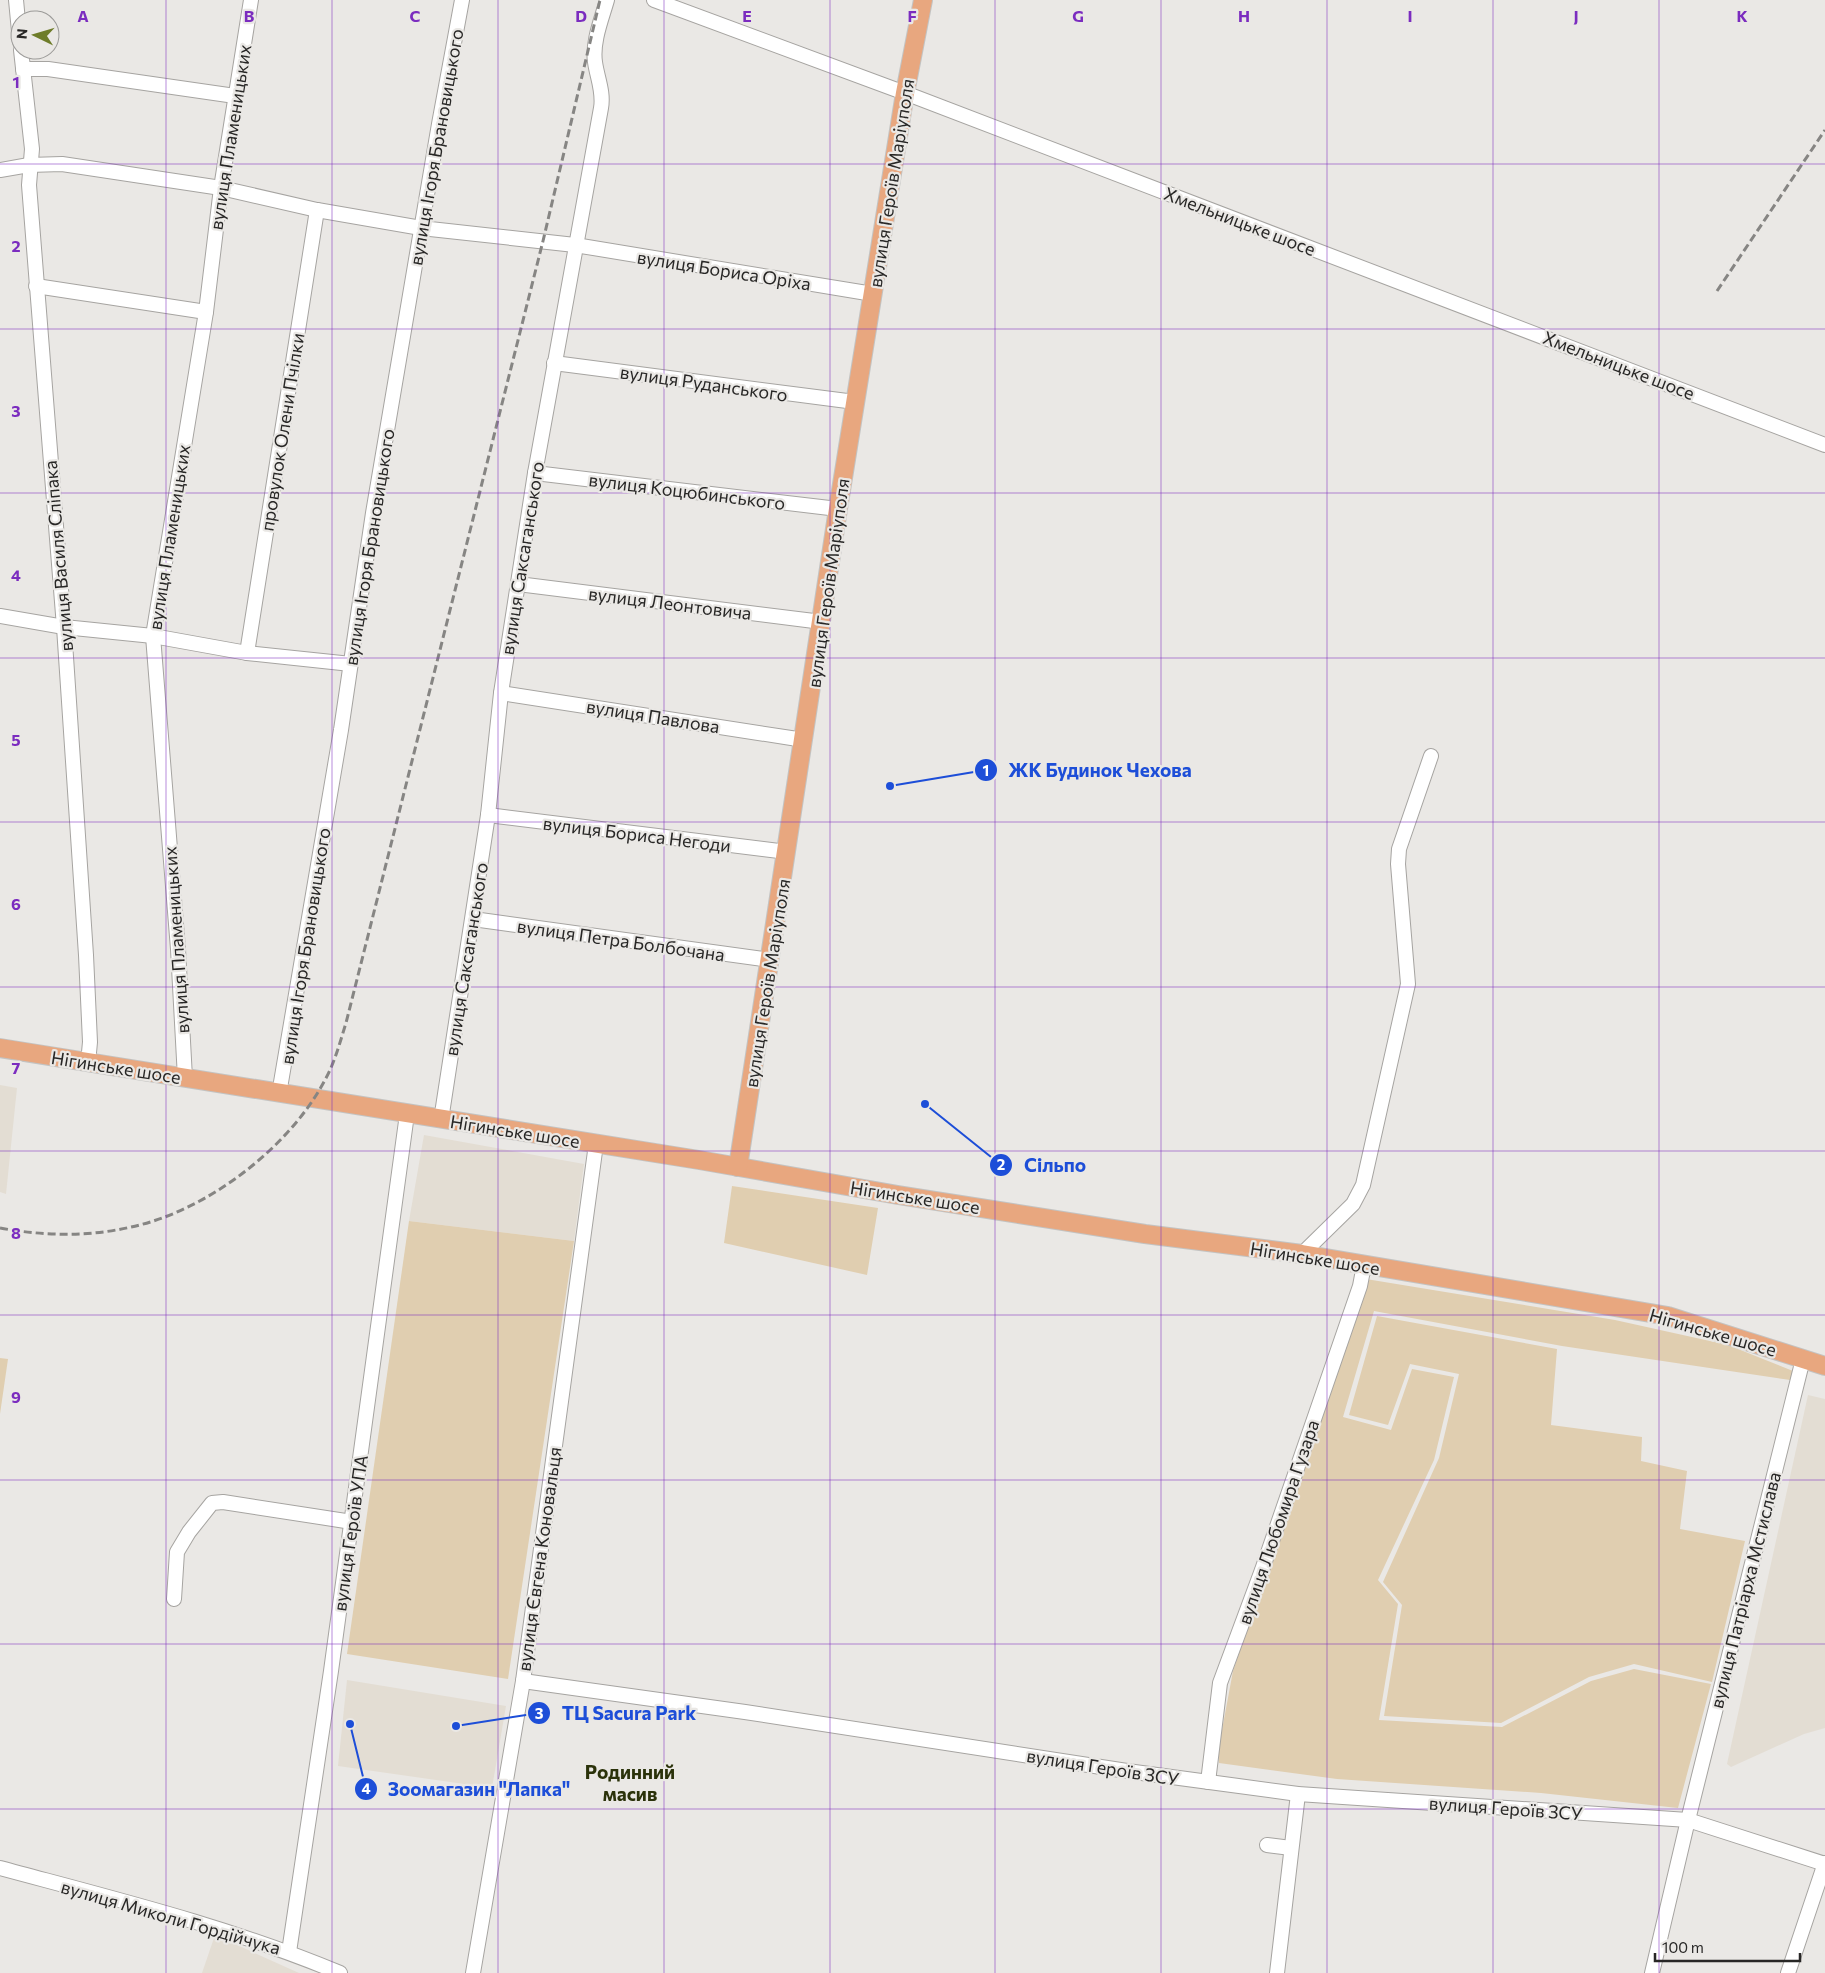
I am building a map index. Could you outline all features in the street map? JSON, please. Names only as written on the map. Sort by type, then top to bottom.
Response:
[{"type":"main road","name":"вулиця Героїв Маріуполя","points":[[738,1167],[855,402],[874,294],[904,93],[923,0]]},
{"type":"main road","name":"Нігинське шосе","points":[[0,1048],[1145,1234],[1302,1254],[1668,1316],[1825,1366]]},
{"type":"street","name":"вулиця Пламеницьких","points":[[185,1078],[178,949],[152,636],[206,312],[221,188],[251,0]]},
{"type":"street","name":"вулиця Ігоря Брановицького","points":[[279,1094],[351,664],[373,513],[462,0]]},
{"type":"street","name":"вулиця Саксаганського","points":[[442,1120],[488,815],[501,693],[535,473],[603,99],[594,61],[597,35],[607,0]]},
{"type":"street","name":"Хмельницьке шосе","points":[[654,0],[904,93],[1825,445]]},
{"type":"street","name":"вулиця Василя Сліпака","points":[[22,60],[32,149],[29,185],[64,627],[86,956],[90,1042],[88,1063]]},
{"type":"street","points":[[23,69],[48,69],[235,96]]},
{"type":"street","points":[[0,170],[30,165],[62,164],[221,188],[316,210],[421,228]]},
{"type":"street","name":"провулок Олени Пчілки","points":[[247,653],[316,210]]},
{"type":"street","name":"вулиця Бориса Оріха","points":[[421,228],[576,245],[874,294]]},
{"type":"street","points":[[36,286],[206,312]]},
{"type":"street","name":"вулиця Руданського","points":[[554,363],[855,402]]},
{"type":"street","name":"вулиця Коцюбинського","points":[[535,473],[838,510]]},
{"type":"street","name":"вулиця Леонтовича","points":[[518,584],[822,622]]},
{"type":"street","points":[[0,616],[64,627],[152,636],[247,653],[351,664]]},
{"type":"street","name":"вулиця Павлова","points":[[501,693],[804,740]]},
{"type":"street","points":[[1302,1254],[1353,1204],[1363,1185],[1408,984],[1398,864],[1399,849],[1431,756]]},
{"type":"street","name":"вулиця Бориса Негоди","points":[[488,815],[787,852]]},
{"type":"street","name":"вулиця Петра Болбочана","points":[[473,919],[770,960]]},
{"type":"street","name":"вулиця Героїв УПА","points":[[289,1952],[352,1522],[407,1114]]},
{"type":"street","name":"вулиця Євгена Коновальця","points":[[473,1973],[523,1681],[596,1144]]},
{"type":"street","name":"вулиця Любомира Гузара","points":[[1208,1782],[1220,1683],[1262,1570],[1360,1286],[1364,1265]]},
{"type":"street","name":"вулиця Патріарха Мстислава","points":[[1652,1973],[1688,1820],[1803,1359]]},
{"type":"street","points":[[174,1599],[177,1552],[188,1532],[212,1503],[223,1502],[352,1522]]},
{"type":"street","name":"вулиця Героїв ЗСУ","points":[[523,1681],[1298,1794],[1688,1820]]},
{"type":"street","points":[[1276,1973],[1298,1794]]},
{"type":"street","points":[[1688,1820],[1825,1864],[1788,1973]]},
{"type":"street","points":[[1267,1845],[1292,1848]]},
{"type":"street","name":"вулиця Миколи Гордійчука","points":[[0,1868],[214,1926],[289,1952],[340,1973]]},
{"type":"shaded area","points":[[0,1085],[17,1088],[6,1194],[0,1192]]},
{"type":"shaded area","points":[[424,1135],[584,1164],[574,1241],[409,1221]]},
{"type":"shaded area","points":[[732,1186],[878,1208],[867,1275],[724,1243]]},
{"type":"shaded area","points":[[409,1221],[574,1241],[508,1679],[347,1654]]},
{"type":"shaded area","points":[[1366,1279],[1615,1320],[1728,1345],[1793,1371],[1790,1380],[1562,1346],[1374,1311],[1343,1417],[1391,1430],[1412,1369],[1454,1377],[1434,1460],[1378,1580],[1398,1604],[1379,1720],[1502,1727],[1591,1681],[1634,1669],[1711,1684],[1678,1808],[1541,1793],[1337,1779],[1219,1763],[1219,1746],[1233,1671]]},
{"type":"shaded area","points":[[1377,1316],[1557,1349],[1551,1425],[1642,1437],[1641,1461],[1687,1471],[1680,1529],[1745,1541],[1712,1682],[1634,1664],[1589,1677],[1501,1723],[1384,1716],[1402,1605],[1383,1582],[1439,1458],[1459,1374],[1410,1364],[1388,1425],[1349,1415]]},
{"type":"shaded area","points":[[0,1358],[8,1359],[0,1414]]},
{"type":"shaded area","points":[[1808,1395],[1825,1399],[1825,1728],[1804,1734],[1731,1767],[1727,1764]]},
{"type":"shaded area","points":[[347,1680],[506,1706],[492,1788],[338,1766]]},
{"type":"shaded area","points":[[215,1935],[299,1973],[202,1973]]},
{"type":"railway","points":[[0,1228],[33,1233],[82,1234],[131,1227],[160,1219],[188,1207],[243,1173],[268,1152],[309,1105],[329,1073],[346,1023],[543,241],[600,0]]},
{"type":"railway","points":[[1717,291],[1825,130]]},
{"type":"place","name":"ЖК Будинок Чехова","points":[[890,786]]},
{"type":"place","name":"Сільпо","points":[[925,1104]]},
{"type":"place","name":"Зоомагазин \"Лапка\"","points":[[350,1724]]},
{"type":"place","name":"ТЦ Sacura Park","points":[[456,1726]]},
{"type":"district","name":"Родинний масив","points":[[630,1782]]}]
